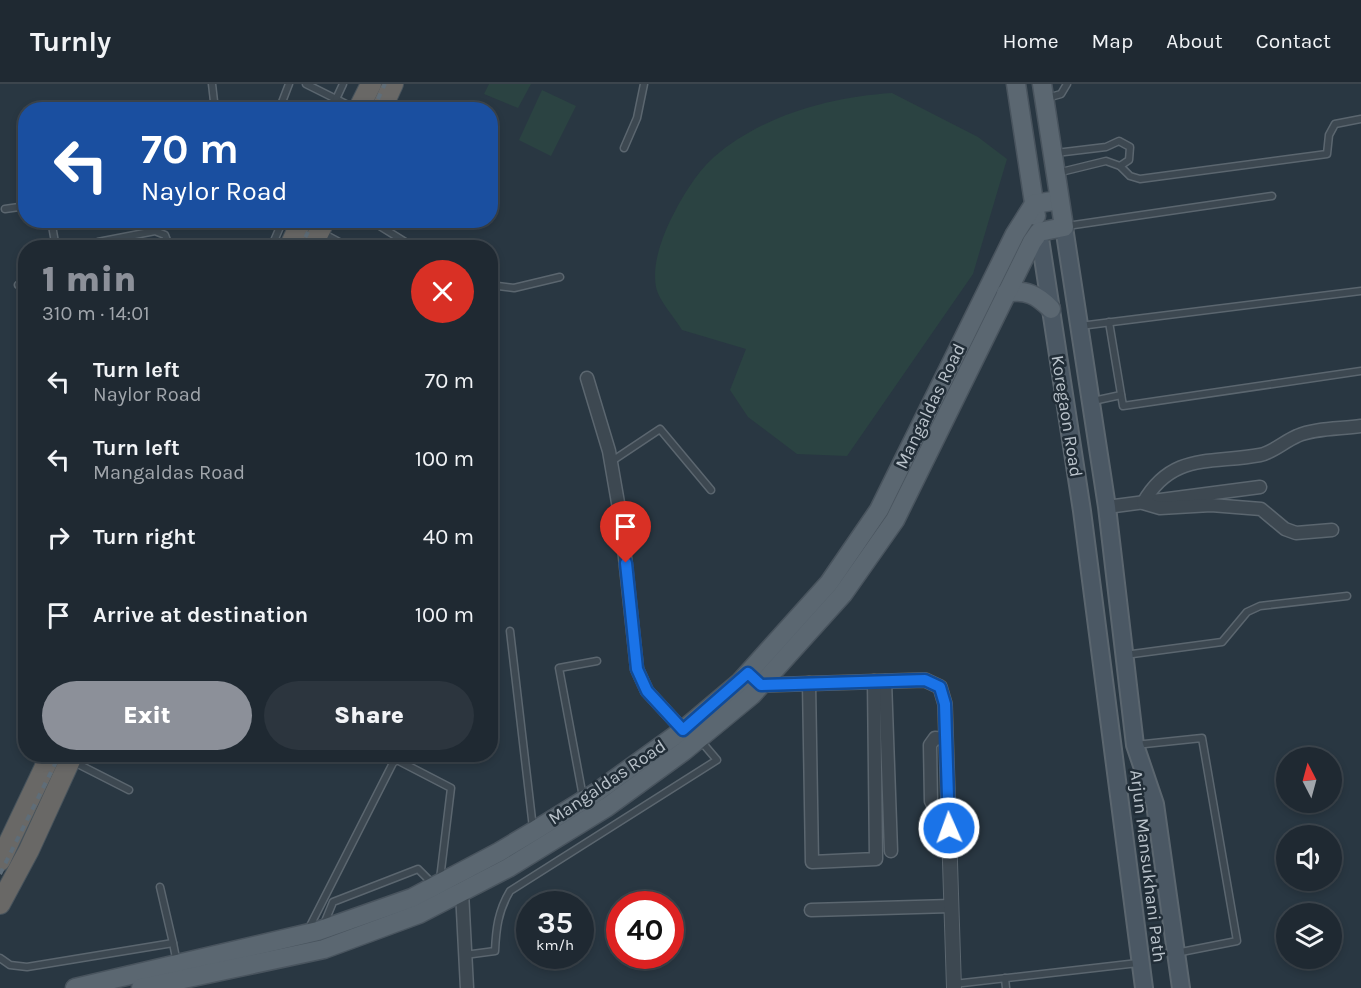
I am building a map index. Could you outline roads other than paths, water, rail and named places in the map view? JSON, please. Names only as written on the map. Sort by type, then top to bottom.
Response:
[{"type":"highway","points":[[362,102],[371,84]]},
{"type":"highway","points":[[385,102],[393,84]]},
{"type":"highway","points":[[0,861],[5,838],[47,762]]},
{"type":"highway","points":[[0,904],[29,850],[70,762]]},
{"type":"main road","name":"Koregaon Road","points":[[1016,84],[1051,309],[1114,749]]},
{"type":"main road","name":"Koregaon Road","points":[[1043,91],[1107,507],[1135,745]]},
{"type":"main road","points":[[1034,204],[1059,200]]},
{"type":"main road","name":"Mangaldas Road","points":[[141,988],[324,949],[419,914],[447,884],[584,800],[754,679],[829,583],[879,510],[1015,234],[1034,204]]},
{"type":"main road","points":[[1039,232],[1064,226]]},
{"type":"main road","name":"Mangaldas Road","points":[[75,988],[314,932],[447,884],[508,868],[607,807],[699,739],[754,679],[843,594],[894,520],[1006,293],[1039,232]]},
{"type":"main road","points":[[1006,293],[1020,291],[1032,294],[1051,309]]},
{"type":"main road","name":"Arjun Mansukhani Path","points":[[1135,745],[1155,804],[1181,988]]},
{"type":"main road","name":"Arjun Mansukhani Path","points":[[1114,749],[1119,809],[1144,988]]},
{"type":"street","points":[[586,378],[611,462],[621,520],[637,669],[647,691],[683,730]]},
{"type":"street","points":[[1143,503],[1154,484],[1175,469],[1212,459],[1263,455],[1299,435],[1361,426]]},
{"type":"street","points":[[1107,507],[1260,487]]},
{"type":"street","points":[[1143,503],[1160,508],[1211,505],[1261,509],[1285,529],[1296,533],[1332,530]]},
{"type":"street","points":[[754,679],[809,683],[925,680],[940,687],[945,704],[954,986]]},
{"type":"street","points":[[809,683],[812,862],[876,859],[879,681]]},
{"type":"street","points":[[879,681],[891,850]]},
{"type":"street","points":[[447,884],[465,955],[467,988]]},
{"type":"street","points":[[811,910],[951,906]]},
{"type":"lane","points":[[212,84],[214,102]]},
{"type":"lane","points":[[282,102],[290,84]]},
{"type":"lane","points":[[306,84],[342,102]]},
{"type":"lane","points":[[335,102],[343,84]]},
{"type":"lane","points":[[624,148],[637,118],[644,84]]},
{"type":"lane","points":[[1043,91],[1061,94],[1067,84]]},
{"type":"lane","points":[[1055,173],[1106,161],[1120,166],[1130,176],[1140,179],[1327,154],[1329,135],[1335,124],[1361,119]]},
{"type":"lane","points":[[1052,153],[1106,147],[1119,141],[1130,147],[1131,154],[1129,160],[1120,166]]},
{"type":"lane","points":[[1064,226],[1272,196]]},
{"type":"lane","points":[[5,209],[18,207]]},
{"type":"lane","points":[[383,228],[402,240]]},
{"type":"lane","points":[[109,240],[155,231],[165,235],[167,240]]},
{"type":"lane","points":[[498,286],[514,288],[560,277]]},
{"type":"lane","points":[[1079,326],[1361,291]]},
{"type":"lane","points":[[1109,322],[1123,406],[1361,371]]},
{"type":"lane","points":[[1091,402],[1122,395]]},
{"type":"lane","points":[[611,462],[660,429],[711,490]]},
{"type":"lane","points":[[1125,655],[1221,642],[1247,612],[1260,606],[1347,596]]},
{"type":"lane","points":[[510,631],[528,801],[534,831]]},
{"type":"lane","points":[[584,800],[560,668],[597,662]]},
{"type":"lane","points":[[1135,745],[1202,738],[1237,941],[1176,953]]},
{"type":"lane","points":[[465,955],[495,951],[496,925],[502,904],[510,891],[717,760],[699,739]]},
{"type":"lane","points":[[81,762],[129,790]]},
{"type":"lane","points":[[314,932],[393,762]]},
{"type":"lane","points":[[314,932],[333,902],[418,869],[447,884],[452,788],[401,762]]},
{"type":"lane","points":[[160,886],[177,965]]},
{"type":"lane","points":[[0,958],[10,965],[27,967],[172,944]]},
{"type":"lane","points":[[954,986],[1140,963]]},
{"type":"lane","points":[[1005,978],[1006,988]]},
{"type":"railway","points":[[377,102],[385,84]]},
{"type":"railway","points":[[304,240],[310,228]]},
{"type":"railway","points":[[0,874],[56,762]]}]
